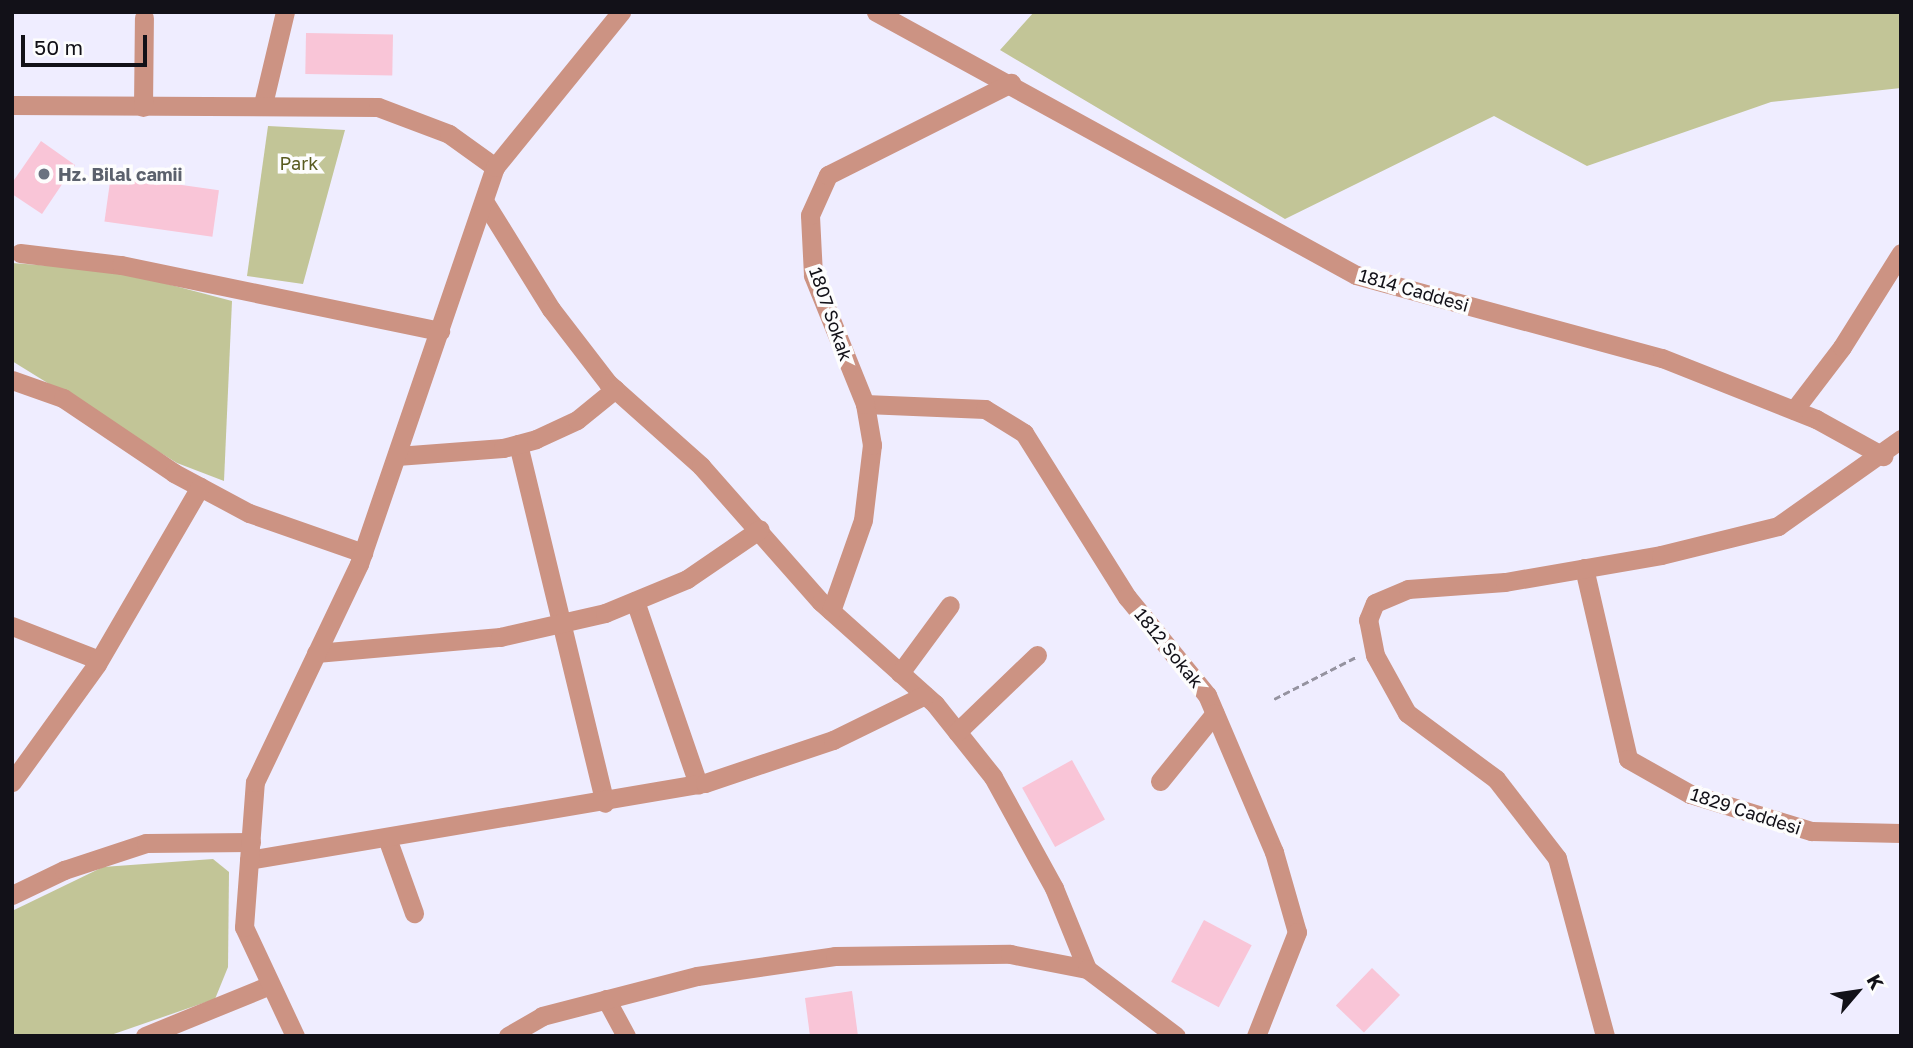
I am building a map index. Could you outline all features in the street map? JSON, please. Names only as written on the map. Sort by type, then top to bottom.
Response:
[{"type":"street","points":[[263,104],[285,12]]},
{"type":"street","points":[[295,1036],[244,927],[255,782],[363,553],[495,167],[621,12]]},
{"type":"street","name":"1814 Caddesi","points":[[876,12],[1011,83],[1356,275],[1662,358],[1794,410],[1883,456]]},
{"type":"street","points":[[143,107],[144,18]]},
{"type":"street","name":"1807 Sokak","points":[[831,611],[863,520],[872,445],[865,404],[813,275],[810,215],[828,175],[1011,83]]},
{"type":"street","points":[[12,105],[143,107],[263,104],[378,107],[449,134],[495,167]]},
{"type":"street","points":[[484,201],[551,309],[615,389],[701,466],[831,611],[925,695],[993,777],[1042,865],[1087,969]]},
{"type":"street","points":[[20,253],[121,265],[440,331]]},
{"type":"street","points":[[1794,410],[1842,347],[1901,253]]},
{"type":"street","points":[[12,380],[63,398],[200,486],[249,513],[363,553]]},
{"type":"street","points":[[397,456],[518,444],[577,420],[615,389]]},
{"type":"street","name":"1812 Sokak","points":[[865,404],[985,409],[1024,433],[1127,597],[1207,695],[1274,852],[1297,932],[1256,1036]]},
{"type":"street","points":[[1605,1036],[1558,858],[1496,779],[1407,713],[1374,648],[1368,620],[1375,603],[1408,589],[1584,568],[1778,526],[1883,456],[1901,439]]},
{"type":"street","points":[[518,444],[605,803]]},
{"type":"street","points":[[12,782],[99,660],[200,486]]},
{"type":"street","points":[[316,653],[500,637],[561,623],[635,601],[687,579],[760,529]]},
{"type":"street","name":"1829 Caddesi","points":[[1584,568],[1628,759],[1690,794],[1811,831],[1901,832]]},
{"type":"street","points":[[635,601],[698,784]]},
{"type":"street","points":[[900,673],[950,605]]},
{"type":"street","points":[[12,626],[99,660]]},
{"type":"street","points":[[957,732],[1037,655]]},
{"type":"street","points":[[12,895],[64,870],[146,843],[250,851],[387,838],[605,803],[698,784],[833,740],[925,695]]},
{"type":"street","points":[[1160,781],[1215,713]]},
{"type":"street","points":[[387,838],[414,913]]},
{"type":"street","points":[[508,1036],[542,1016],[697,976],[835,956],[1010,954],[1087,969],[1176,1036]]},
{"type":"street","points":[[145,1036],[270,985]]},
{"type":"street","points":[[606,999],[626,1036]]},
{"type":"path","points":[[1274,699],[1374,648]]},
{"type":"green space","points":[[1034,12],[1901,12],[1901,88],[1771,102],[1587,166],[1494,116],[1285,219],[1000,50]]},
{"type":"green space","name":"Park","points":[[268,126],[345,130],[303,284],[247,276]]},
{"type":"green space","points":[[12,263],[118,271],[232,301],[224,481],[177,463],[12,361]]},
{"type":"green space","points":[[213,859],[229,872],[228,967],[215,999],[108,1036],[12,1036],[12,911],[103,867]]},
{"type":"building","points":[[306,33],[393,35],[392,76],[305,74]]},
{"type":"building","name":"Hz. Bilal camii","points":[[41,141],[75,165],[42,214],[12,194],[12,183]]},
{"type":"building","points":[[111,175],[219,190],[212,237],[104,222]]},
{"type":"building","points":[[1072,760],[1105,819],[1055,847],[1022,788]]},
{"type":"building","points":[[1204,920],[1252,945],[1219,1007],[1171,982]]},
{"type":"building","points":[[1372,968],[1400,995],[1364,1032],[1336,1005]]},
{"type":"building","points":[[852,991],[858,1036],[810,1036],[805,998]]},
{"type":"place","name":"Hz. Bilal camii","points":[[44,174]]}]
